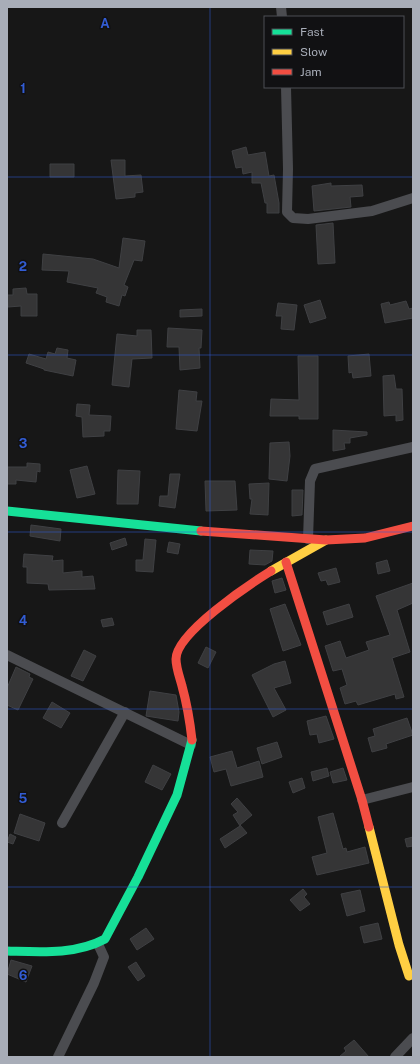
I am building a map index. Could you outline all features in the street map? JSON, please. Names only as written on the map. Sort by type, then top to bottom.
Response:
[{"type":"street","points":[[286,88],[288,169],[287,212],[293,218],[308,219],[372,211],[413,198]]},
{"type":"street","points":[[308,539],[310,481],[315,469],[413,447]]},
{"type":"street","points":[[7,511],[177,529],[326,540],[365,538],[413,526]]},
{"type":"street","points":[[7,952],[59,952],[98,944],[109,935],[177,796],[191,744],[189,715],[176,658],[179,649],[185,639],[198,624],[255,581],[326,540]]},
{"type":"street","points":[[286,562],[362,800],[399,945],[409,976]]},
{"type":"street","points":[[7,655],[191,744]]},
{"type":"street","points":[[62,823],[125,712]]},
{"type":"street","points":[[362,800],[413,787]]},
{"type":"street","points":[[58,1057],[94,983],[104,957],[98,944]]},
{"type":"street","points":[[395,1057],[413,1038]]},
{"type":"building","points":[[246,147],[248,155],[265,152],[269,176],[274,175],[279,203],[279,213],[267,213],[267,203],[265,203],[261,183],[252,183],[252,172],[243,174],[242,167],[236,168],[232,151]]},
{"type":"building","points":[[111,160],[125,160],[125,176],[141,175],[143,192],[135,193],[135,197],[116,199]]},
{"type":"building","points":[[50,164],[74,164],[74,177],[50,177]]},
{"type":"building","points":[[331,183],[331,186],[362,185],[363,196],[350,197],[351,207],[314,211],[312,186]]},
{"type":"building","points":[[333,223],[335,263],[318,264],[316,225]]},
{"type":"building","points":[[123,238],[145,241],[142,261],[134,260],[124,285],[128,287],[125,296],[122,295],[119,306],[106,302],[107,297],[96,293],[98,288],[67,282],[69,271],[42,270],[43,254],[93,259],[119,268]]},
{"type":"building","points":[[26,288],[27,294],[37,294],[37,316],[21,316],[21,306],[8,307],[7,295],[13,295],[13,289]]},
{"type":"building","points":[[320,300],[326,318],[310,323],[304,305]]},
{"type":"building","points":[[406,301],[409,309],[413,308],[413,318],[385,323],[381,304],[389,302],[390,305]]},
{"type":"building","points":[[278,303],[297,305],[294,330],[281,329],[282,316],[276,316]]},
{"type":"building","points":[[202,309],[202,316],[180,317],[180,310]]},
{"type":"building","points":[[168,328],[202,330],[201,348],[199,348],[200,368],[180,370],[179,347],[167,347]]},
{"type":"building","points":[[137,330],[151,330],[152,358],[132,359],[129,387],[112,385],[117,334],[137,336]]},
{"type":"building","points":[[57,348],[68,350],[67,358],[76,360],[73,376],[44,370],[26,363],[29,354],[46,359],[48,352],[55,354]]},
{"type":"building","points":[[369,354],[371,376],[353,378],[352,372],[349,373],[348,356]]},
{"type":"building","points":[[298,356],[318,356],[318,419],[299,419],[299,416],[270,416],[271,399],[299,400]]},
{"type":"building","points":[[394,375],[396,389],[402,389],[403,420],[396,421],[396,415],[384,416],[383,376]]},
{"type":"building","points":[[179,390],[197,392],[196,401],[202,401],[197,431],[176,429]]},
{"type":"building","points":[[77,404],[90,405],[89,415],[111,416],[110,431],[104,431],[104,436],[83,437],[82,417],[76,416]]},
{"type":"building","points":[[333,430],[367,432],[367,435],[350,438],[350,443],[344,443],[345,449],[333,451]]},
{"type":"building","points":[[289,442],[290,456],[287,481],[269,479],[270,443]]},
{"type":"building","points":[[27,463],[40,464],[40,472],[37,471],[36,482],[16,480],[16,484],[7,484],[7,467],[27,467]]},
{"type":"building","points":[[87,466],[95,494],[77,498],[70,470]]},
{"type":"building","points":[[118,470],[140,471],[138,504],[117,504]]},
{"type":"building","points":[[170,474],[180,474],[175,508],[159,506],[160,496],[168,496]]},
{"type":"building","points":[[205,481],[235,481],[237,510],[206,511]]},
{"type":"building","points":[[269,483],[268,515],[250,514],[252,499],[250,499],[249,484]]},
{"type":"building","points":[[292,490],[303,490],[302,515],[292,516]]},
{"type":"building","points":[[31,525],[61,529],[60,541],[30,536]]},
{"type":"building","points":[[125,538],[127,545],[112,550],[110,543]]},
{"type":"building","points":[[145,539],[156,540],[153,572],[136,571],[136,560],[143,560]]},
{"type":"building","points":[[169,542],[180,544],[178,554],[167,552]]},
{"type":"building","points":[[250,550],[273,551],[272,561],[265,565],[249,564]]},
{"type":"building","points":[[24,554],[53,556],[52,561],[63,560],[63,573],[82,571],[82,577],[93,576],[95,589],[49,590],[48,584],[27,583],[27,567],[23,567]]},
{"type":"building","points":[[387,560],[390,571],[378,574],[376,563]]},
{"type":"building","points":[[336,568],[340,582],[328,585],[326,580],[321,581],[318,573]]},
{"type":"building","points":[[282,578],[286,590],[275,593],[272,581]]},
{"type":"building","points":[[413,583],[413,603],[397,610],[410,652],[392,658],[404,697],[396,699],[395,694],[358,705],[356,701],[345,704],[340,688],[347,685],[342,669],[333,671],[325,646],[340,641],[346,658],[369,650],[366,642],[390,635],[376,596]]},
{"type":"building","points":[[285,604],[301,645],[283,651],[270,609]]},
{"type":"building","points":[[349,604],[353,617],[327,625],[323,612]]},
{"type":"building","points":[[112,618],[114,625],[103,627],[101,620]]},
{"type":"building","points":[[206,647],[216,652],[208,668],[198,663]]},
{"type":"building","points":[[84,650],[96,656],[83,681],[71,676]]},
{"type":"building","points":[[285,661],[291,683],[274,688],[286,710],[273,717],[252,675],[274,664]]},
{"type":"building","points":[[16,667],[30,674],[29,677],[33,679],[18,710],[7,705],[7,688]]},
{"type":"building","points":[[150,691],[176,695],[179,712],[178,721],[146,716]]},
{"type":"building","points":[[52,702],[70,713],[61,728],[43,718]]},
{"type":"building","points":[[326,716],[334,739],[319,743],[317,734],[310,735],[307,721]]},
{"type":"building","points":[[407,718],[413,735],[386,744],[387,748],[372,752],[368,738],[375,736],[373,729]]},
{"type":"building","points":[[277,742],[282,757],[262,764],[257,748]]},
{"type":"building","points":[[232,751],[237,768],[259,761],[263,777],[231,786],[226,769],[214,772],[210,757]]},
{"type":"building","points":[[153,765],[171,774],[162,790],[145,782]]},
{"type":"building","points":[[327,768],[329,776],[313,781],[311,772]]},
{"type":"building","points":[[343,768],[347,780],[333,783],[330,772]]},
{"type":"building","points":[[302,778],[305,788],[293,793],[289,782]]},
{"type":"building","points":[[237,798],[252,815],[240,825],[247,833],[225,848],[220,839],[240,826],[233,815],[238,812],[231,804]]},
{"type":"building","points":[[333,813],[343,849],[346,848],[347,852],[365,847],[369,863],[317,875],[312,857],[327,853],[318,817]]},
{"type":"building","points":[[20,814],[45,823],[39,841],[14,833]]},
{"type":"building","points":[[10,834],[16,837],[13,844],[7,842]]},
{"type":"building","points":[[413,837],[413,846],[407,847],[405,839]]},
{"type":"building","points":[[303,889],[307,894],[304,897],[310,904],[300,911],[290,900]]},
{"type":"building","points":[[360,890],[365,911],[347,916],[341,894]]},
{"type":"building","points":[[378,923],[382,939],[364,943],[360,927]]},
{"type":"building","points":[[146,928],[154,939],[137,950],[130,939]]},
{"type":"building","points":[[11,960],[32,966],[26,982],[7,974]]},
{"type":"building","points":[[136,962],[145,976],[138,981],[128,967]]},
{"type":"building","points":[[354,1040],[369,1057],[339,1057],[346,1051],[344,1048]]},
{"type":"traffic: fast","points":[[7,511],[201,531]]},
{"type":"traffic: fast","points":[[7,951],[45,952],[70,950],[82,948],[105,939],[138,877],[177,795],[192,740]]},
{"type":"traffic: slow","points":[[271,571],[326,540]]},
{"type":"traffic: slow","points":[[369,827],[399,945],[409,976]]},
{"type":"traffic: jam","points":[[201,531],[326,540],[365,538],[413,526]]},
{"type":"traffic: jam","points":[[286,562],[362,800],[369,827]]},
{"type":"traffic: jam","points":[[192,740],[187,706],[176,659],[179,648],[188,636],[216,610],[271,571]]}]
